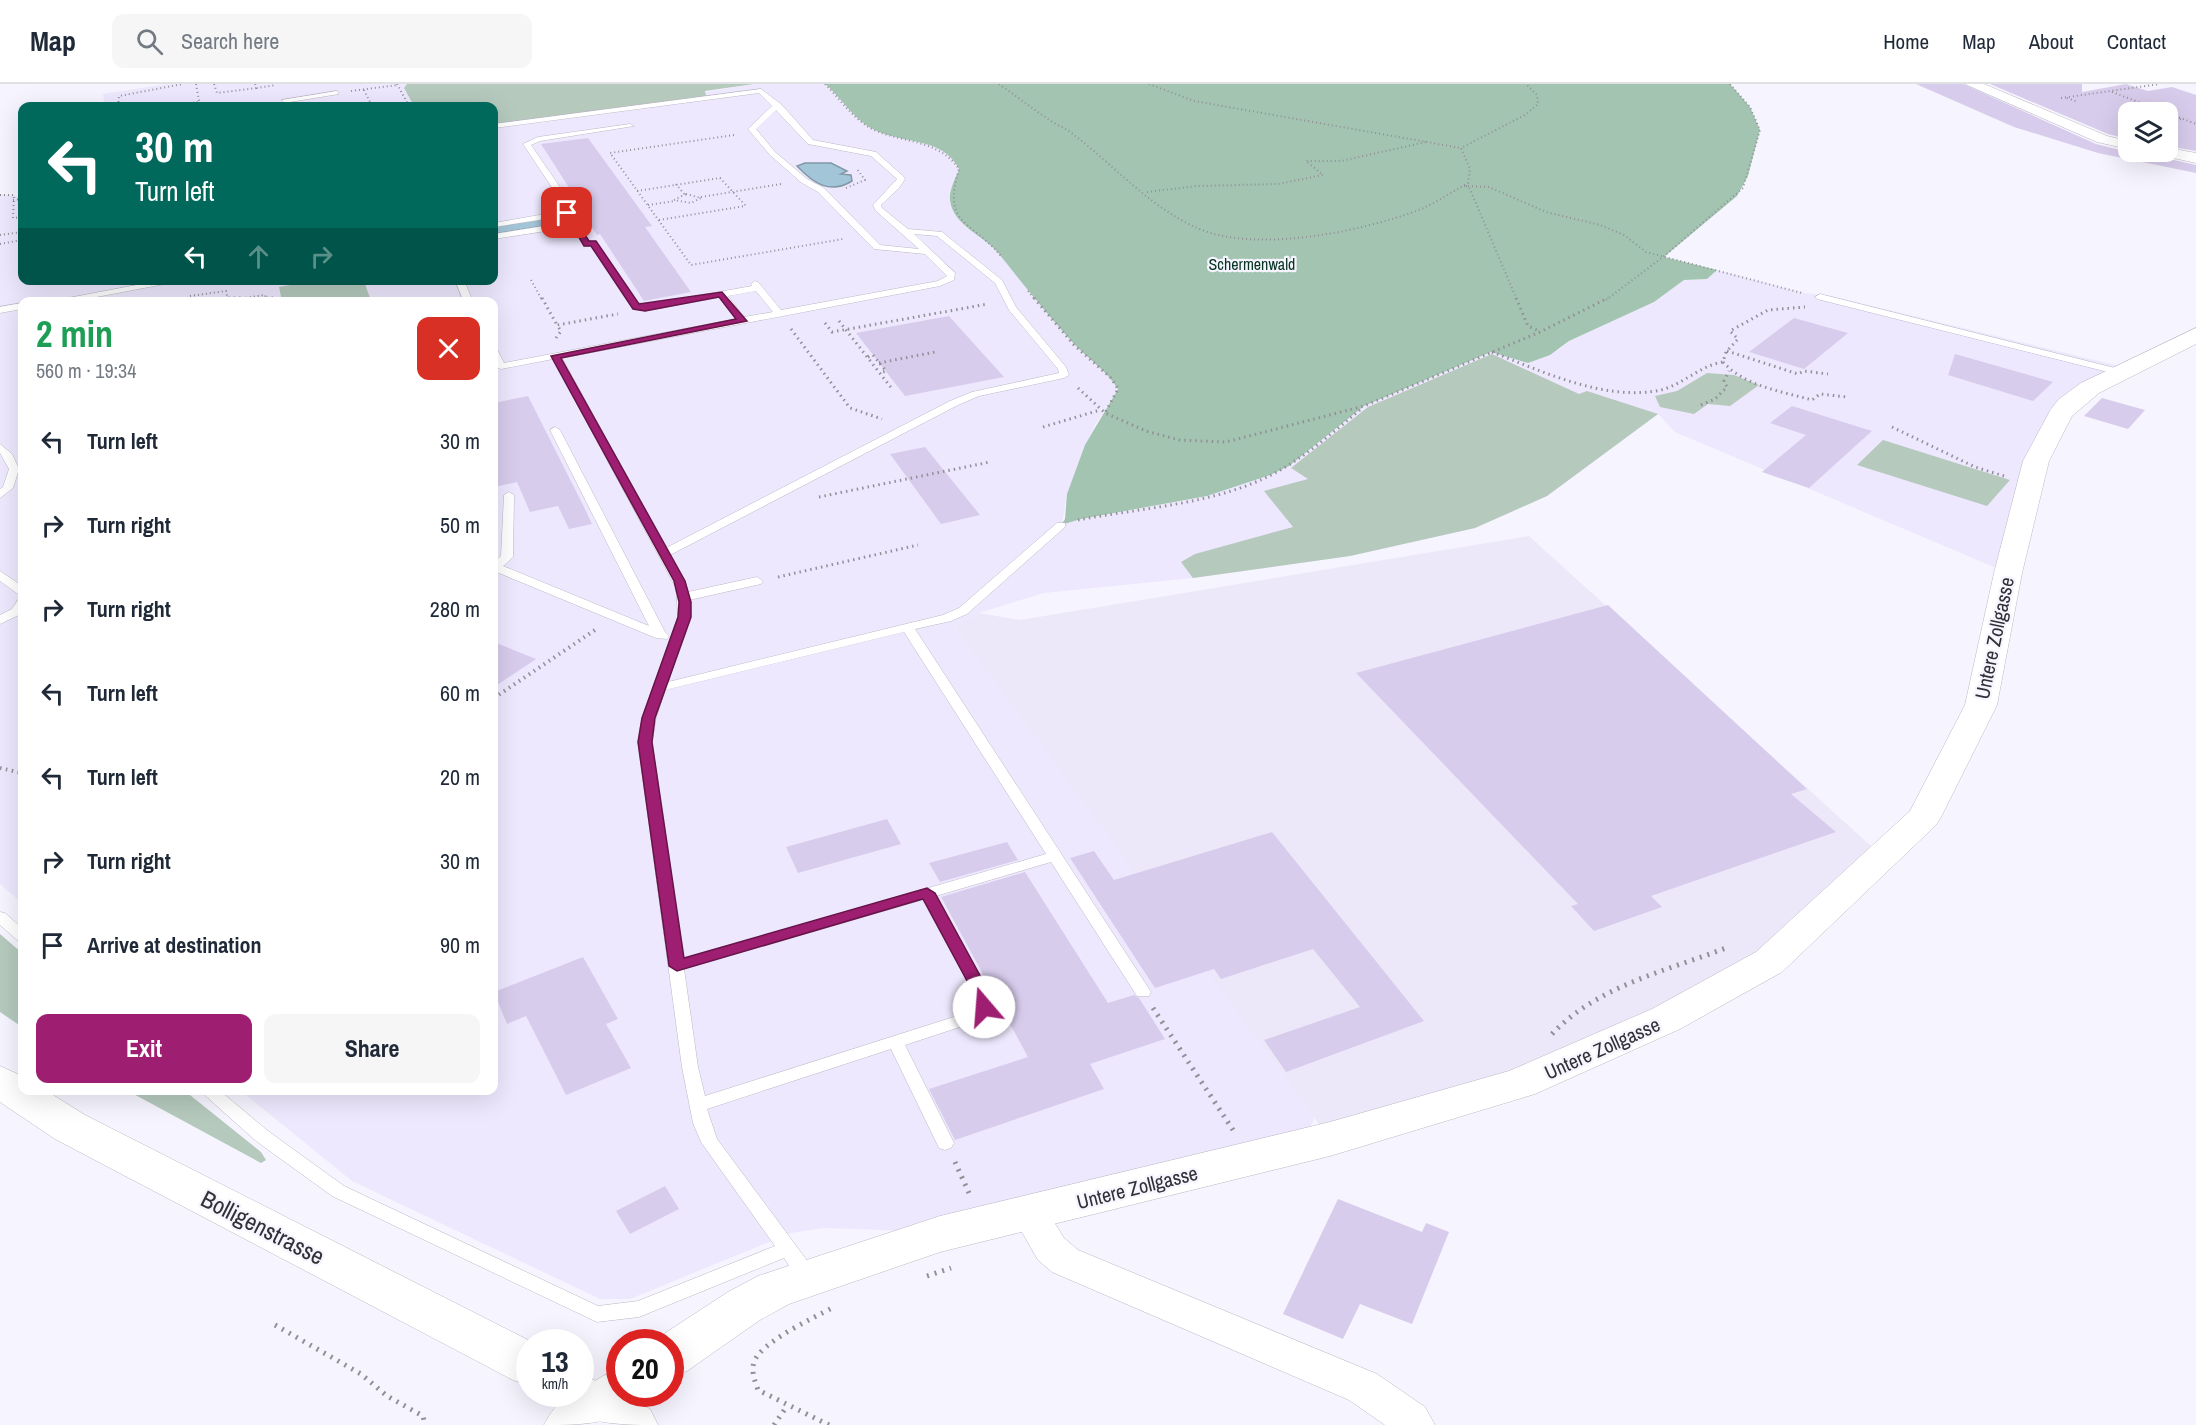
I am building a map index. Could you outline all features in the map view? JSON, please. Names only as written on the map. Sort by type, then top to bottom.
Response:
[{"type":"street","points":[[1972,84],[2102,140],[2118,143]]},
{"type":"street","points":[[2178,155],[2196,158]]},
{"type":"street","name":"Untere Zollgasse","points":[[684,1347],[744,1306],[774,1290],[940,1234],[1330,1139],[1521,1083],[1666,1019],[1769,962],[1924,818],[1981,705],[2008,573],[2036,461],[2060,414],[2079,396],[2120,372],[2196,335]]},
{"type":"street","name":"Bolligenstrasse","points":[[0,1082],[18,1093]]},
{"type":"street","name":"Bolligenstrasse","points":[[21,1095],[70,1126],[516,1358]]},
{"type":"street","points":[[1029,1213],[1051,1249],[1065,1261],[1362,1387],[1411,1420],[1414,1425]]},
{"type":"lane","points":[[498,125],[755,90],[763,92],[811,142],[873,154],[898,174],[901,179],[900,183],[877,205],[895,224],[906,231],[951,272],[951,278],[940,283],[556,356],[503,370],[498,359]]},
{"type":"lane","points":[[287,102],[286,100],[337,93]]},
{"type":"lane","points":[[779,107],[774,108],[752,129],[753,132],[809,187],[825,194],[877,247],[929,252]]},
{"type":"lane","points":[[618,111],[631,127],[538,139],[527,144],[560,193],[555,194],[573,224],[587,244],[593,243],[634,304],[645,308],[756,286],[777,311]]},
{"type":"lane","points":[[591,113],[603,129]]},
{"type":"lane","points":[[498,224],[567,213]]},
{"type":"lane","points":[[498,236],[573,224]]},
{"type":"lane","points":[[664,553],[908,425],[969,396],[1064,375],[1063,369],[1012,308],[999,282],[939,234],[906,231]]},
{"type":"lane","points":[[71,297],[125,285]]},
{"type":"lane","points":[[722,294],[742,321]]},
{"type":"lane","points":[[1820,297],[2120,372]]},
{"type":"lane","points":[[0,310],[18,307]]},
{"type":"lane","points":[[213,1095],[262,1136],[338,1191],[597,1314],[639,1309],[812,1277],[710,1142],[702,1122],[690,1067],[645,742],[649,718],[684,617],[684,597],[680,581],[556,356]]},
{"type":"lane","points":[[555,430],[660,635]]},
{"type":"lane","points":[[0,447],[8,456],[14,469],[8,488],[0,495]]},
{"type":"lane","points":[[498,565],[507,557],[509,495]]},
{"type":"lane","points":[[659,688],[947,618],[963,610],[1061,525]]},
{"type":"lane","points":[[498,570],[675,641]]},
{"type":"lane","points":[[0,575],[18,588]]},
{"type":"lane","points":[[684,597],[757,581]]},
{"type":"lane","points":[[0,620],[18,611]]},
{"type":"lane","points":[[908,628],[1143,992]]},
{"type":"lane","points":[[677,966],[1055,856]]},
{"type":"lane","points":[[698,1105],[973,1017],[981,1011],[985,1004],[981,992],[927,893]]},
{"type":"lane","points":[[0,917],[18,933]]},
{"type":"lane","points":[[897,1042],[945,1143]]},
{"type":"path","points":[[118,102],[119,96],[183,84]]},
{"type":"path","points":[[196,84],[198,102]]},
{"type":"path","points":[[214,84],[218,93],[256,86],[279,85],[282,90]]},
{"type":"path","points":[[337,93],[397,84],[407,102]]},
{"type":"path","points":[[825,84],[872,129],[936,147],[952,155],[959,169],[951,189],[950,200],[957,215],[968,229],[1002,258]]},
{"type":"path","points":[[999,84],[1073,133],[1145,192],[1203,231],[1242,237],[1291,236],[1374,224],[1436,203],[1463,186],[1470,177],[1467,158],[1461,148]]},
{"type":"path","points":[[1149,84],[1194,101],[1461,148],[1533,110],[1538,104],[1537,95],[1526,84]]},
{"type":"path","points":[[1064,375],[1105,412],[1162,436],[1210,442],[1240,439],[1364,406],[1540,332],[1606,300],[1664,257],[1737,196],[1748,176],[1760,130],[1750,107],[1730,84]]},
{"type":"path","points":[[2019,104],[2160,84]]},
{"type":"path","points":[[364,90],[370,102]]},
{"type":"path","points":[[2111,91],[2138,102]]},
{"type":"path","points":[[2067,98],[2078,102]]},
{"type":"path","points":[[2178,118],[2196,124]]},
{"type":"path","points":[[2178,120],[2182,119]]},
{"type":"path","points":[[753,132],[610,153],[691,265],[866,235]]},
{"type":"path","points":[[1145,192],[1197,186],[1278,184],[1323,175],[1306,161],[1341,161],[1426,142]]},
{"type":"path","points":[[825,194],[865,180],[845,149]]},
{"type":"path","points":[[637,191],[720,178],[746,206],[659,220]]},
{"type":"path","points":[[675,201],[676,197],[684,194],[701,197],[802,180]]},
{"type":"path","points":[[676,184],[684,194]]},
{"type":"path","points":[[1463,186],[1489,187],[1546,212],[1600,225],[1624,235],[1646,252],[1820,297]]},
{"type":"path","points":[[1463,186],[1469,187],[1528,326],[1540,332]]},
{"type":"path","points":[[0,195],[14,195],[13,218],[18,217]]},
{"type":"path","points":[[648,205],[675,201],[692,203],[700,200],[701,197]]},
{"type":"path","points":[[14,200],[18,200]]},
{"type":"path","points":[[692,203],[700,214]]},
{"type":"path","points":[[0,235],[18,233]]},
{"type":"path","points":[[0,244],[18,241]]},
{"type":"path","points":[[531,280],[561,331]]},
{"type":"path","points":[[1022,284],[1074,345],[1118,389],[1105,412]]},
{"type":"path","points":[[226,291],[227,297]]},
{"type":"path","points":[[250,297],[265,295],[266,297]]},
{"type":"path","points":[[830,318],[822,320],[832,332],[951,308],[1009,300]]},
{"type":"path","points":[[1723,362],[1727,351],[1738,339],[1730,331],[1768,310],[1816,307],[1832,300]]},
{"type":"path","points":[[557,325],[645,308]]},
{"type":"path","points":[[836,317],[893,390]]},
{"type":"path","points":[[789,326],[854,411],[908,425]]},
{"type":"path","points":[[1727,351],[1798,374],[1804,371],[1828,374]]},
{"type":"path","points":[[879,363],[935,352]]},
{"type":"path","points":[[1491,352],[1552,374],[1624,392],[1654,392],[1673,387],[1707,363],[1723,362]]},
{"type":"path","points":[[867,357],[873,356],[886,371],[880,373]]},
{"type":"path","points":[[1723,362],[1729,371],[1812,400],[1820,394],[1847,397]]},
{"type":"path","points":[[1701,405],[1715,399],[1727,387],[1724,381],[1729,371]]},
{"type":"path","points":[[1061,525],[1081,519],[1207,496],[1270,475],[1289,466],[1364,406]]},
{"type":"path","points":[[1043,427],[1101,410]]},
{"type":"path","points":[[1892,427],[1975,467],[2030,484]]},
{"type":"path","points":[[819,497],[990,462]]},
{"type":"path","points":[[757,581],[918,545]]},
{"type":"path","points":[[498,695],[615,616]]},
{"type":"path","points":[[0,768],[18,772]]},
{"type":"path","points":[[1546,1039],[1566,1019],[1599,996],[1713,951],[1735,946]]},
{"type":"path","points":[[1143,992],[1238,1138]]},
{"type":"path","points":[[945,1143],[984,1224]]},
{"type":"path","points":[[920,1278],[953,1267]]},
{"type":"path","points":[[812,1277],[792,1330],[756,1359],[752,1374],[758,1390],[829,1425]]},
{"type":"path","points":[[275,1325],[362,1374],[387,1396],[423,1416],[425,1425]]},
{"type":"path","points":[[774,1425],[788,1406]]},
{"type":"shaded area","points":[[166,84],[407,84],[404,88],[412,102],[104,102],[103,94]]},
{"type":"shaded area","points":[[754,84],[825,84],[867,125],[888,135],[936,147],[952,155],[959,169],[951,189],[950,200],[957,215],[998,252],[1074,345],[1111,378],[1118,389],[1095,425],[1067,494],[1062,525],[1081,519],[1207,496],[1270,475],[1289,466],[1364,406],[1491,352],[1528,363],[1561,348],[1569,341],[1654,302],[1684,280],[1707,279],[1717,270],[1804,293],[1832,296],[2128,368],[2068,404],[2008,573],[1675,432],[1658,414],[1547,496],[1475,528],[1350,556],[1193,578],[1044,593],[979,613],[954,627],[1315,1117],[1302,1146],[940,1232],[824,1228],[791,1233],[630,1299],[600,1299],[352,1181],[246,1095],[498,1095],[498,297],[18,297],[18,900],[0,884],[0,194],[18,196],[18,285],[498,285],[498,123],[705,96],[705,92]]},
{"type":"shaded area","points":[[1529,536],[1882,856],[1672,1016],[1330,1139],[954,627],[979,613],[1020,620]]},
{"type":"green space","points":[[407,84],[754,84],[705,91],[706,96],[498,123],[498,102],[412,102],[404,88]]},
{"type":"green space","name":"Schermenwald","points":[[825,84],[1730,84],[1750,107],[1760,130],[1748,176],[1737,196],[1664,257],[1717,270],[1707,279],[1684,280],[1654,302],[1569,341],[1550,355],[1528,363],[1491,352],[1364,406],[1289,466],[1270,475],[1207,496],[1081,519],[1061,525],[1065,519],[1067,494],[1085,445],[1118,389],[1108,376],[1063,332],[993,247],[957,217],[952,209],[950,196],[959,169],[952,158],[932,146],[885,134],[866,125]]},
{"type":"green space","points":[[365,285],[370,297],[281,297],[279,287]]},
{"type":"green space","points":[[1492,354],[1579,394],[1587,391],[1658,414],[1547,496],[1475,528],[1350,556],[1193,578],[1181,562],[1195,554],[1293,527],[1264,491],[1308,479],[1291,468],[1368,407]]},
{"type":"green space","points":[[1707,373],[1734,375],[1759,385],[1730,406],[1708,404],[1694,414],[1660,407],[1655,396],[1677,391]]},
{"type":"green space","points":[[1883,440],[2010,480],[1987,506],[1857,465]]},
{"type":"green space","points":[[0,934],[18,950],[18,1024],[0,1012]]},
{"type":"green space","points":[[135,1095],[190,1095],[261,1152],[266,1160],[261,1163]]},
{"type":"water","points":[[805,163],[831,163],[847,171],[841,174],[851,175],[852,181],[836,187],[822,185],[797,166]]},
{"type":"water","points":[[547,218],[551,225],[498,233],[498,225]]},
{"type":"building","points":[[1916,84],[1963,84],[2096,144],[2118,150],[2118,157],[2098,153],[2014,127]]},
{"type":"building","points":[[1990,84],[2082,84],[2082,92],[2126,84],[2148,91],[2172,87],[2196,95],[2196,151],[2178,148],[2178,102],[2118,102],[2118,136]]},
{"type":"building","points":[[588,138],[652,226],[645,227],[691,292],[644,301],[600,234],[597,235],[572,197],[575,197],[541,144]]},
{"type":"building","points":[[2178,161],[2196,165],[2196,173],[2142,162]]},
{"type":"building","points":[[949,316],[1004,377],[905,396],[856,333]]},
{"type":"building","points":[[1794,318],[1848,333],[1804,369],[1749,352]]},
{"type":"building","points":[[1955,354],[2053,382],[2033,401],[1948,375]]},
{"type":"building","points":[[528,396],[592,524],[569,529],[558,506],[530,512],[517,482],[498,486],[498,402]]},
{"type":"building","points":[[2102,398],[2145,410],[2128,429],[2084,416]]},
{"type":"building","points":[[1792,406],[1872,431],[1809,488],[1762,472],[1806,435],[1770,423]]},
{"type":"building","points":[[925,447],[980,515],[941,524],[890,454]]},
{"type":"building","points":[[1608,605],[1807,789],[1791,794],[1836,832],[1651,896],[1662,907],[1594,931],[1571,906],[1578,904],[1356,673]]},
{"type":"building","points":[[498,644],[536,659],[498,684]]},
{"type":"building","points":[[887,819],[901,844],[798,873],[786,847]]},
{"type":"building","points":[[1272,832],[1424,1021],[1286,1072],[1264,1040],[1360,1007],[1313,949],[1221,979],[1214,969],[1155,988],[1070,858],[1094,851],[1114,880]]},
{"type":"building","points":[[1007,842],[1018,860],[940,882],[929,863]]},
{"type":"building","points":[[1025,872],[1108,1003],[1134,995],[1139,998],[1165,1039],[1090,1064],[1104,1089],[955,1140],[929,1089],[1028,1057],[941,897]]},
{"type":"building","points":[[583,957],[618,1019],[606,1024],[631,1068],[566,1095],[526,1016],[507,1024],[498,1002],[498,990]]},
{"type":"building","points":[[665,1186],[679,1209],[630,1234],[616,1211]]},
{"type":"building","points":[[1338,1199],[1422,1232],[1426,1223],[1449,1232],[1412,1324],[1360,1304],[1343,1339],[1283,1314]]},
{"type":"route","points":[[567,213],[587,244],[593,243],[636,307],[645,308],[722,294],[742,321],[556,356],[680,581],[685,602],[684,617],[649,718],[645,742],[677,966],[927,893],[981,992],[984,1007]]}]
